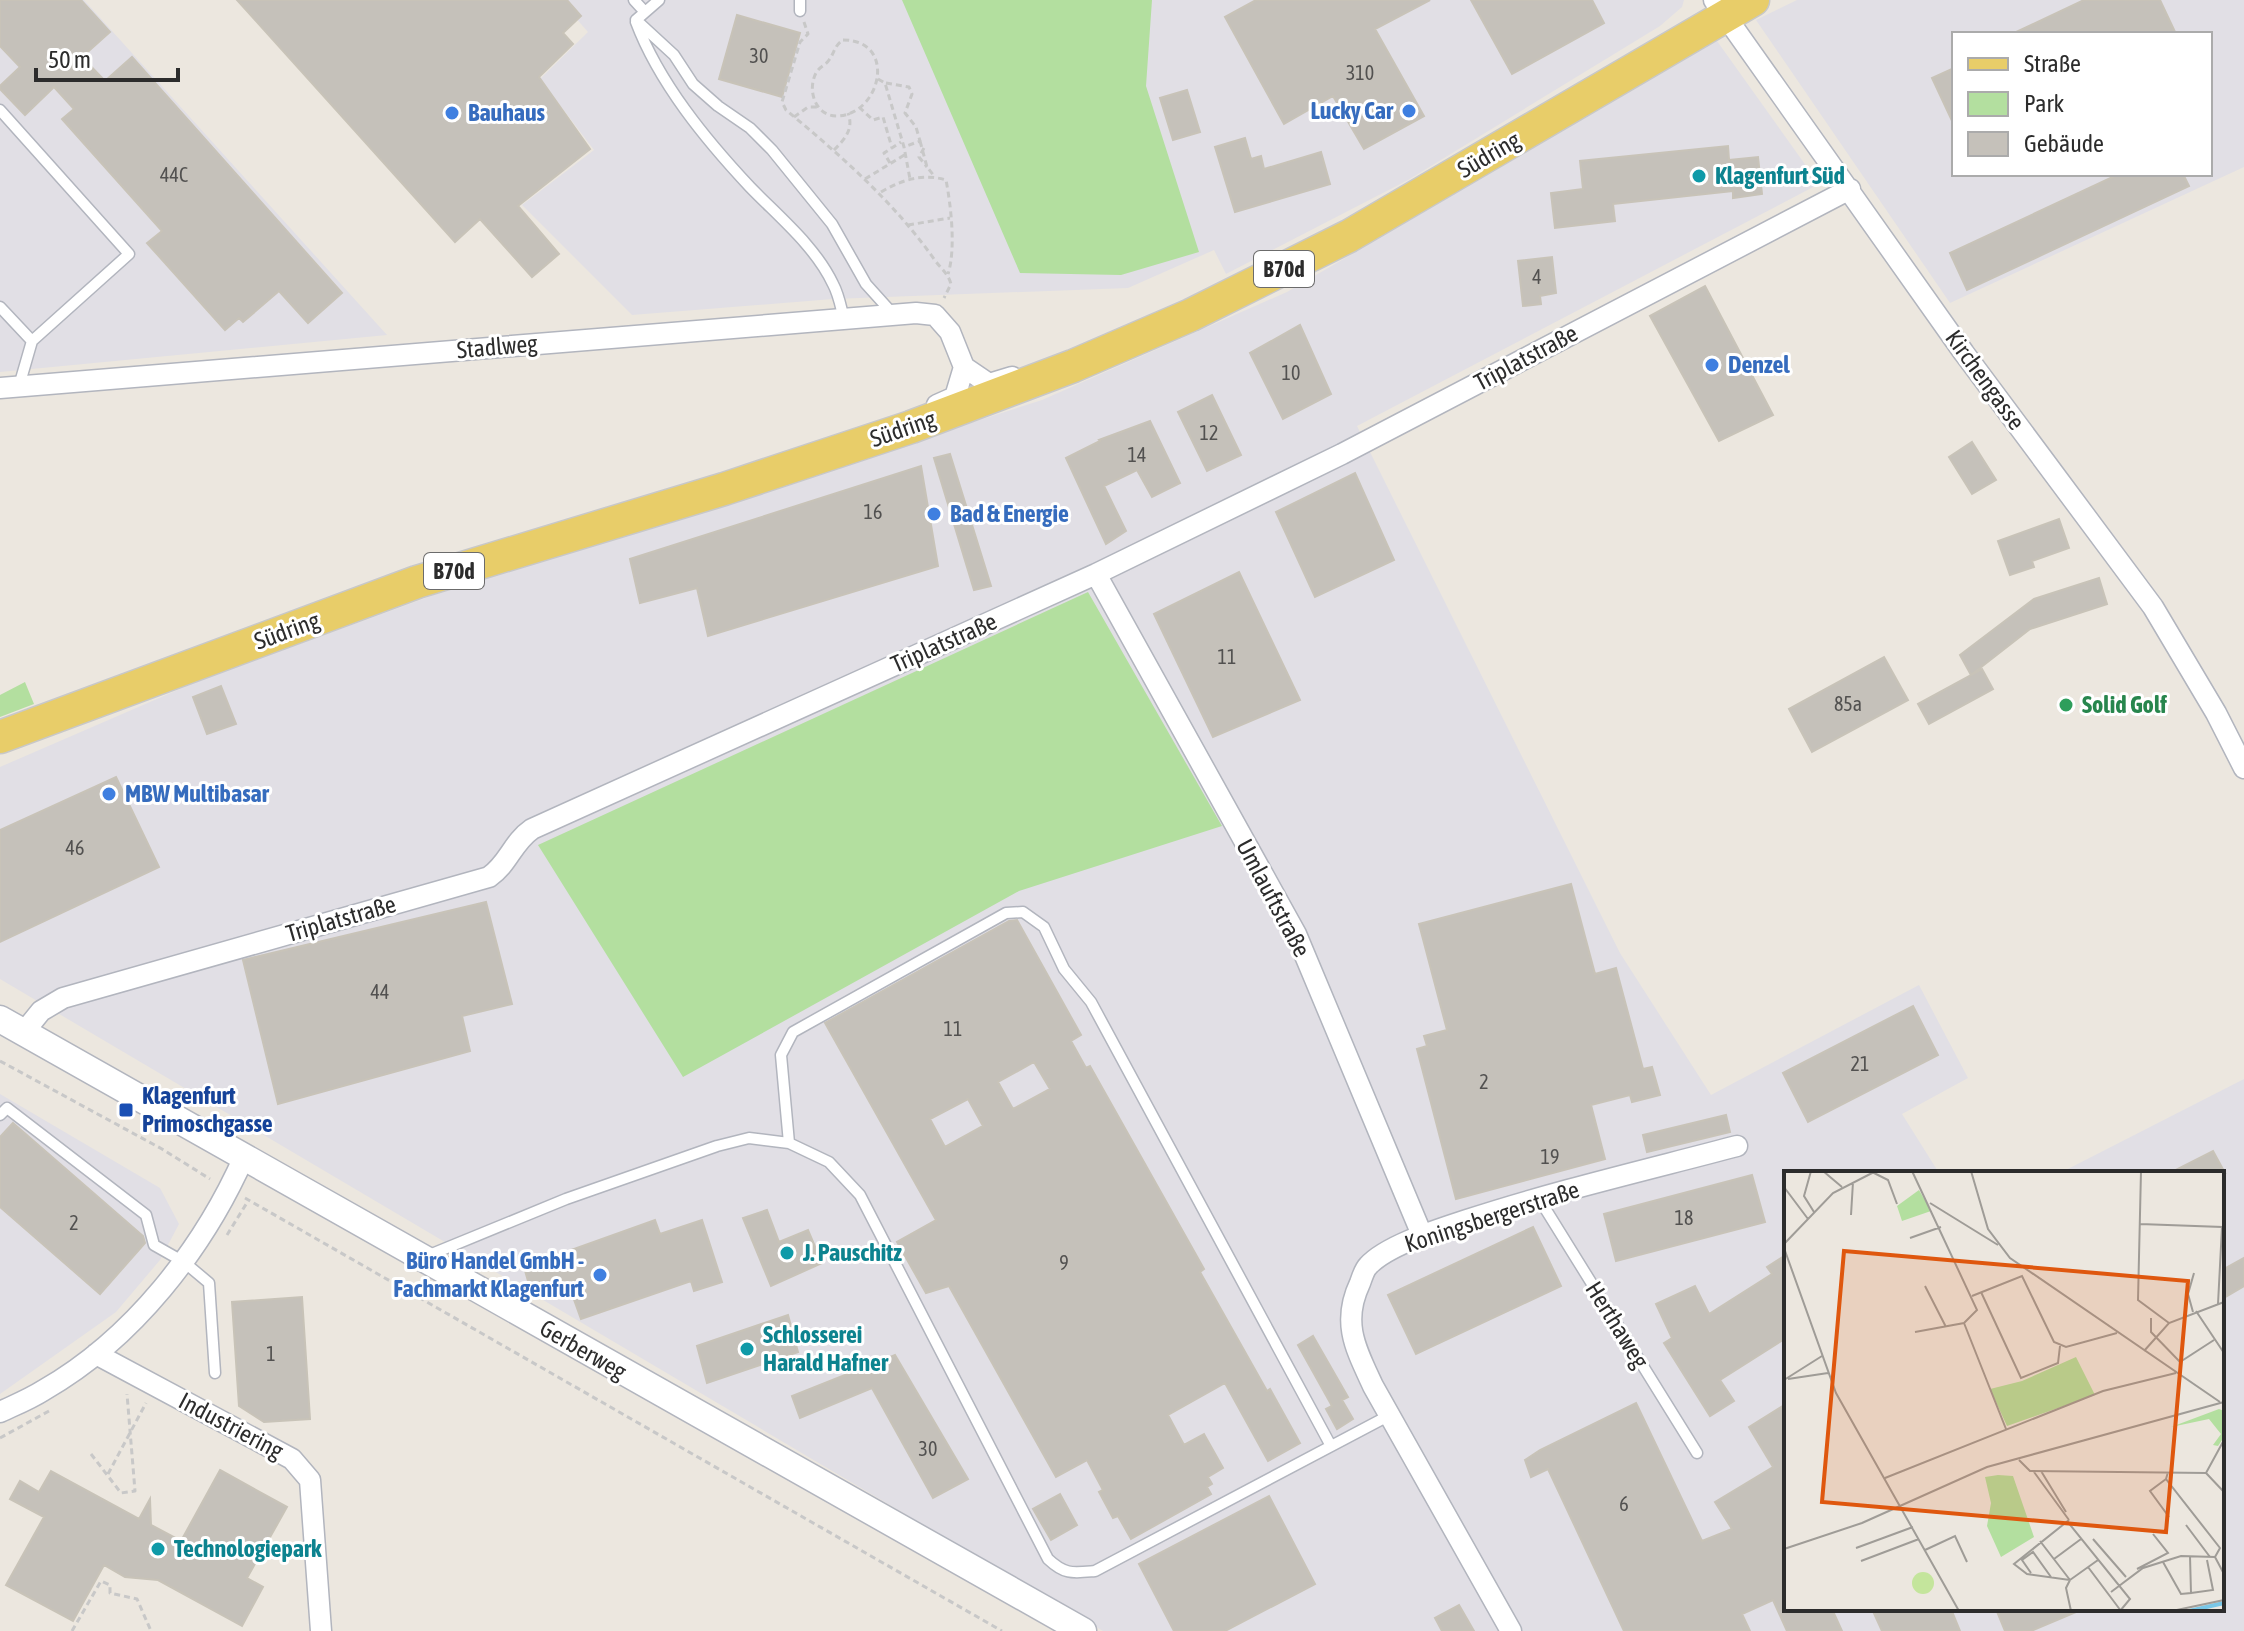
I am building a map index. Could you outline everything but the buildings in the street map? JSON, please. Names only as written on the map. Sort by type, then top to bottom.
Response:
[{"type":"main road","name":"Südring","points":[[0,737],[417,582],[709,493],[911,427],[1073,366],[1191,315],[1349,236],[1719,8],[1753,0]]},
{"type":"street","name":"Kirchengasse","points":[[1719,8],[1964,353],[2153,607],[2216,713],[2244,768]]},
{"type":"street","name":"Triplatstraße","points":[[24,1032],[41,1011],[63,998],[489,877],[504,866],[519,838],[532,829],[1096,574],[1356,446],[1850,189]]},
{"type":"street","name":"Stadlweg","points":[[10,387],[894,315],[935,315]]},
{"type":"street","points":[[935,315],[950,332],[964,367],[989,384],[1028,373],[1073,366]]},
{"type":"street","points":[[911,427],[925,411],[955,397],[964,367]]},
{"type":"street","name":"Umlauftstraße","points":[[1096,574],[1296,934],[1422,1235]]},
{"type":"street","name":"Gerberweg","points":[[0,1019],[1083,1631]]},
{"type":"street","name":"Koningsbergerstraße","points":[[1511,1631],[1357,1352],[1349,1327],[1353,1297],[1367,1267],[1422,1235],[1538,1197],[1737,1146]]},
{"type":"street","points":[[0,1412],[45,1390],[96,1354],[143,1310],[184,1262],[230,1190],[244,1157]]},
{"type":"street","name":"Industriering","points":[[96,1354],[292,1459],[310,1480],[321,1631]]},
{"type":"lane","points":[[634,0],[645,12]]},
{"type":"lane","points":[[636,20],[659,0]]},
{"type":"lane","points":[[636,20],[674,55],[693,84],[750,128],[772,150],[832,224],[866,284],[894,315]]},
{"type":"lane","points":[[636,20],[647,51],[692,116],[749,185],[819,261],[834,286],[844,319]]},
{"type":"lane","points":[[0,110],[129,254],[32,341],[10,387]]},
{"type":"lane","points":[[0,307],[32,341]]},
{"type":"lane","points":[[789,1143],[781,1055],[793,1032],[1006,913],[1023,912],[1044,927],[1064,969],[1091,1002],[1331,1446]]},
{"type":"lane","points":[[0,1115],[7,1108],[146,1215],[154,1245],[184,1262],[209,1283],[215,1373]]},
{"type":"lane","points":[[421,1258],[566,1199],[717,1146],[749,1138],[789,1143],[829,1162],[860,1195],[1048,1559],[1059,1570],[1074,1573],[1095,1571],[1390,1415]]},
{"type":"lane","name":"Herthaweg","points":[[1538,1197],[1697,1453]]},
{"type":"path","points":[[800,6],[808,34],[800,42],[782,102],[786,110],[880,193],[948,274],[951,284],[935,315]]},
{"type":"path","points":[[794,117],[808,107],[818,107],[831,115],[848,113],[859,107],[876,87],[878,79],[869,48],[862,43],[843,40],[837,44],[830,59],[814,78],[812,91],[818,107]]},
{"type":"path","points":[[878,79],[909,87],[912,94],[905,113],[916,127],[927,167],[935,177]]},
{"type":"path","points":[[885,83],[906,154],[910,179]]},
{"type":"path","points":[[859,107],[873,120],[883,117],[892,148]]},
{"type":"path","points":[[834,150],[847,137],[851,121],[848,113]]},
{"type":"path","points":[[904,147],[920,141]]},
{"type":"path","points":[[890,163],[884,153],[902,142]]},
{"type":"path","points":[[865,179],[906,154]]},
{"type":"path","points":[[880,193],[897,182],[910,179],[935,177],[946,180],[951,203],[952,263],[948,274]]},
{"type":"path","points":[[908,225],[950,218]]},
{"type":"path","points":[[0,1061],[1002,1631]]},
{"type":"path","points":[[91,1454],[121,1493],[135,1491],[125,1370]]},
{"type":"path","points":[[108,1476],[154,1385]]},
{"type":"path","points":[[72,1631],[101,1581],[110,1585],[110,1593],[137,1599],[151,1631]]},
{"type":"shaded area","points":[[0,0],[84,0],[387,335],[0,372]]},
{"type":"shaded area","points":[[560,0],[1684,0],[1682,7],[1660,26],[1408,180],[1226,274],[1214,250],[1128,288],[833,299],[632,315],[522,205],[594,150],[540,79],[588,32]]},
{"type":"shaded area","points":[[1797,0],[2244,0],[2244,167],[1950,303],[1756,20]]},
{"type":"shaded area","points":[[1717,41],[1819,184],[1357,426],[1620,953],[1711,1095],[1919,985],[1968,1078],[1902,1114],[1938,1171],[1784,1171],[1784,1611],[2224,1611],[2224,1171],[2064,1171],[2244,1079],[2244,1631],[1103,1631],[0,979],[0,767],[203,679],[434,595],[1042,400],[1287,292]]},
{"type":"shaded area","points":[[0,1094],[160,1188],[179,1224],[160,1260],[116,1312],[0,1394]]},
{"type":"green space","points":[[902,0],[1152,0],[1146,86],[1199,252],[1121,275],[1020,273]]},
{"type":"green space","points":[[1088,592],[1222,826],[1019,891],[683,1077],[538,845]]},
{"type":"green space","points":[[25,682],[34,704],[0,717],[0,695]]},
{"type":"place","name":"Lucky Car","points":[[1409,111]]},
{"type":"place","name":"Bauhaus","points":[[452,113]]},
{"type":"place","name":"Klagenfurt Süd","points":[[1699,176]]},
{"type":"place","name":"Denzel","points":[[1712,365]]},
{"type":"place","name":"Bad & Energie","points":[[934,514]]},
{"type":"place","name":"Solid Golf","points":[[2066,705]]},
{"type":"place","name":"MBW Multibasar","points":[[109,794]]},
{"type":"place","name":"Klagenfurt Primoschgasse","points":[[126,1110]]},
{"type":"place","name":"J. Pauschitz","points":[[787,1253]]},
{"type":"place","name":"Büro Handel GmbH - Fachmarkt Klagenfurt","points":[[600,1275]]},
{"type":"place","name":"Schlosserei Harald Hafner","points":[[747,1349]]},
{"type":"place","name":"Technologiepark","points":[[158,1549]]}]
